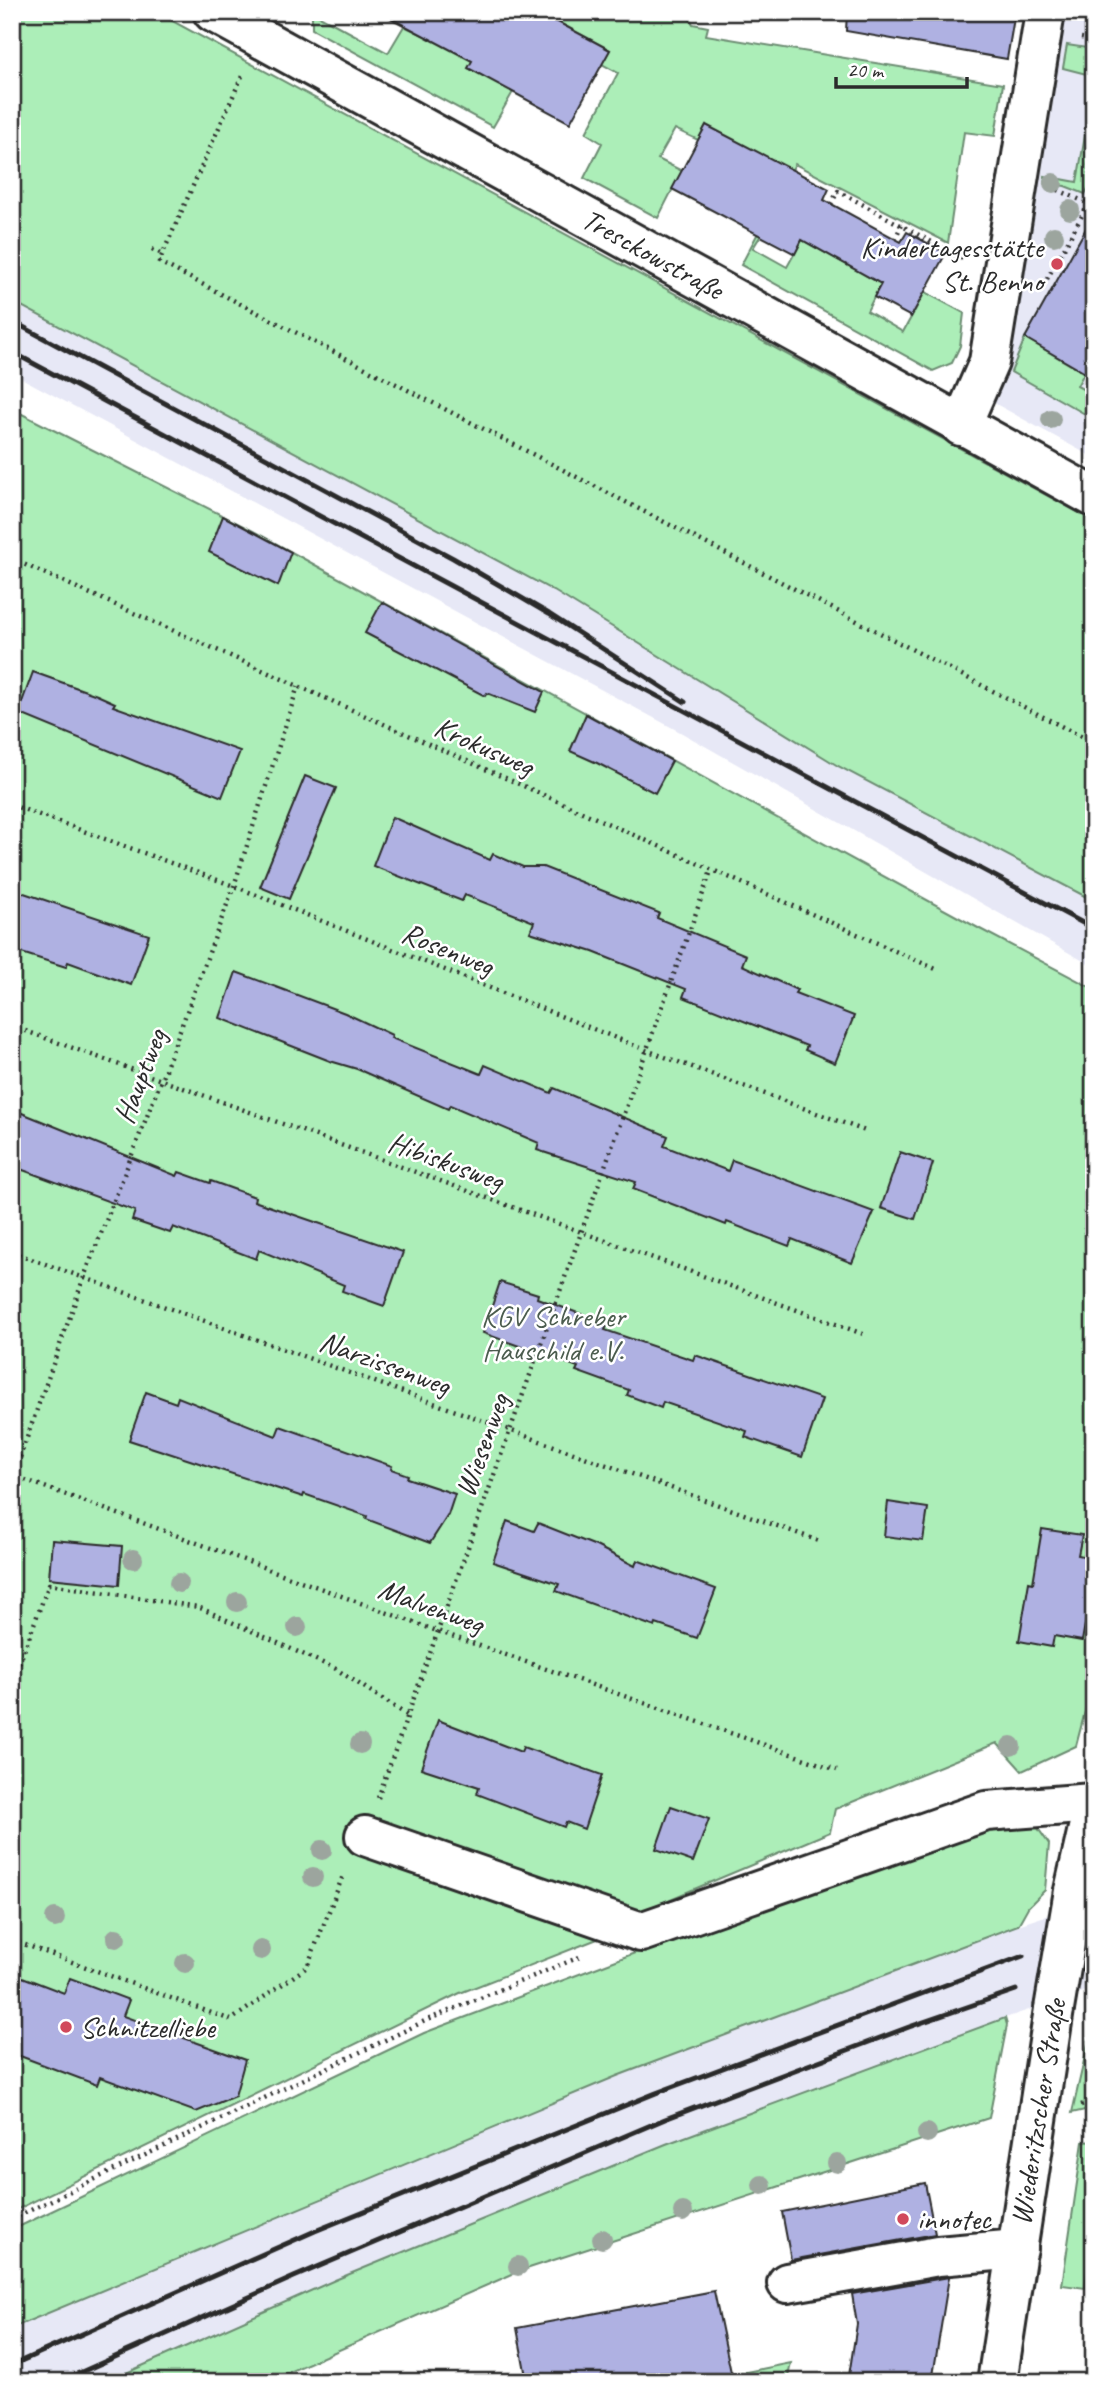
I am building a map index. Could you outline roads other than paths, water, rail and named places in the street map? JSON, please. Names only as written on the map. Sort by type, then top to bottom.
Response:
[{"type":"street","name":"Tresckowstraße","points":[[213,12],[266,25],[961,426],[1094,497]]},
{"type":"street","points":[[961,426],[989,362],[1045,12]]},
{"type":"street","points":[[365,1836],[641,1932],[986,1811],[1094,1802]]},
{"type":"street","name":"Wiederitzscher Straße","points":[[997,2382],[1054,2009],[1074,1891],[1094,1802]]},
{"type":"street","points":[[787,2283],[946,2255],[1018,2249]]},
{"type":"railway","points":[[12,321],[453,558],[549,614],[685,702]]},
{"type":"railway","points":[[12,352],[1094,929]]},
{"type":"railway","points":[[12,2365],[315,2231],[656,2093],[1023,1956]]},
{"type":"railway","points":[[59,2382],[294,2277],[665,2119],[909,2027],[1016,1990]]},
{"type":"place","name":"Kindertagesstätte St. Benno","points":[[1057,264]]},
{"type":"place","name":"Schnitzelliebe","points":[[66,2027]]},
{"type":"place","name":"innotec","points":[[903,2219]]},
{"type":"park label","name":"KGV Schreber Hauschild e.V.","points":[[553,1333]]}]
